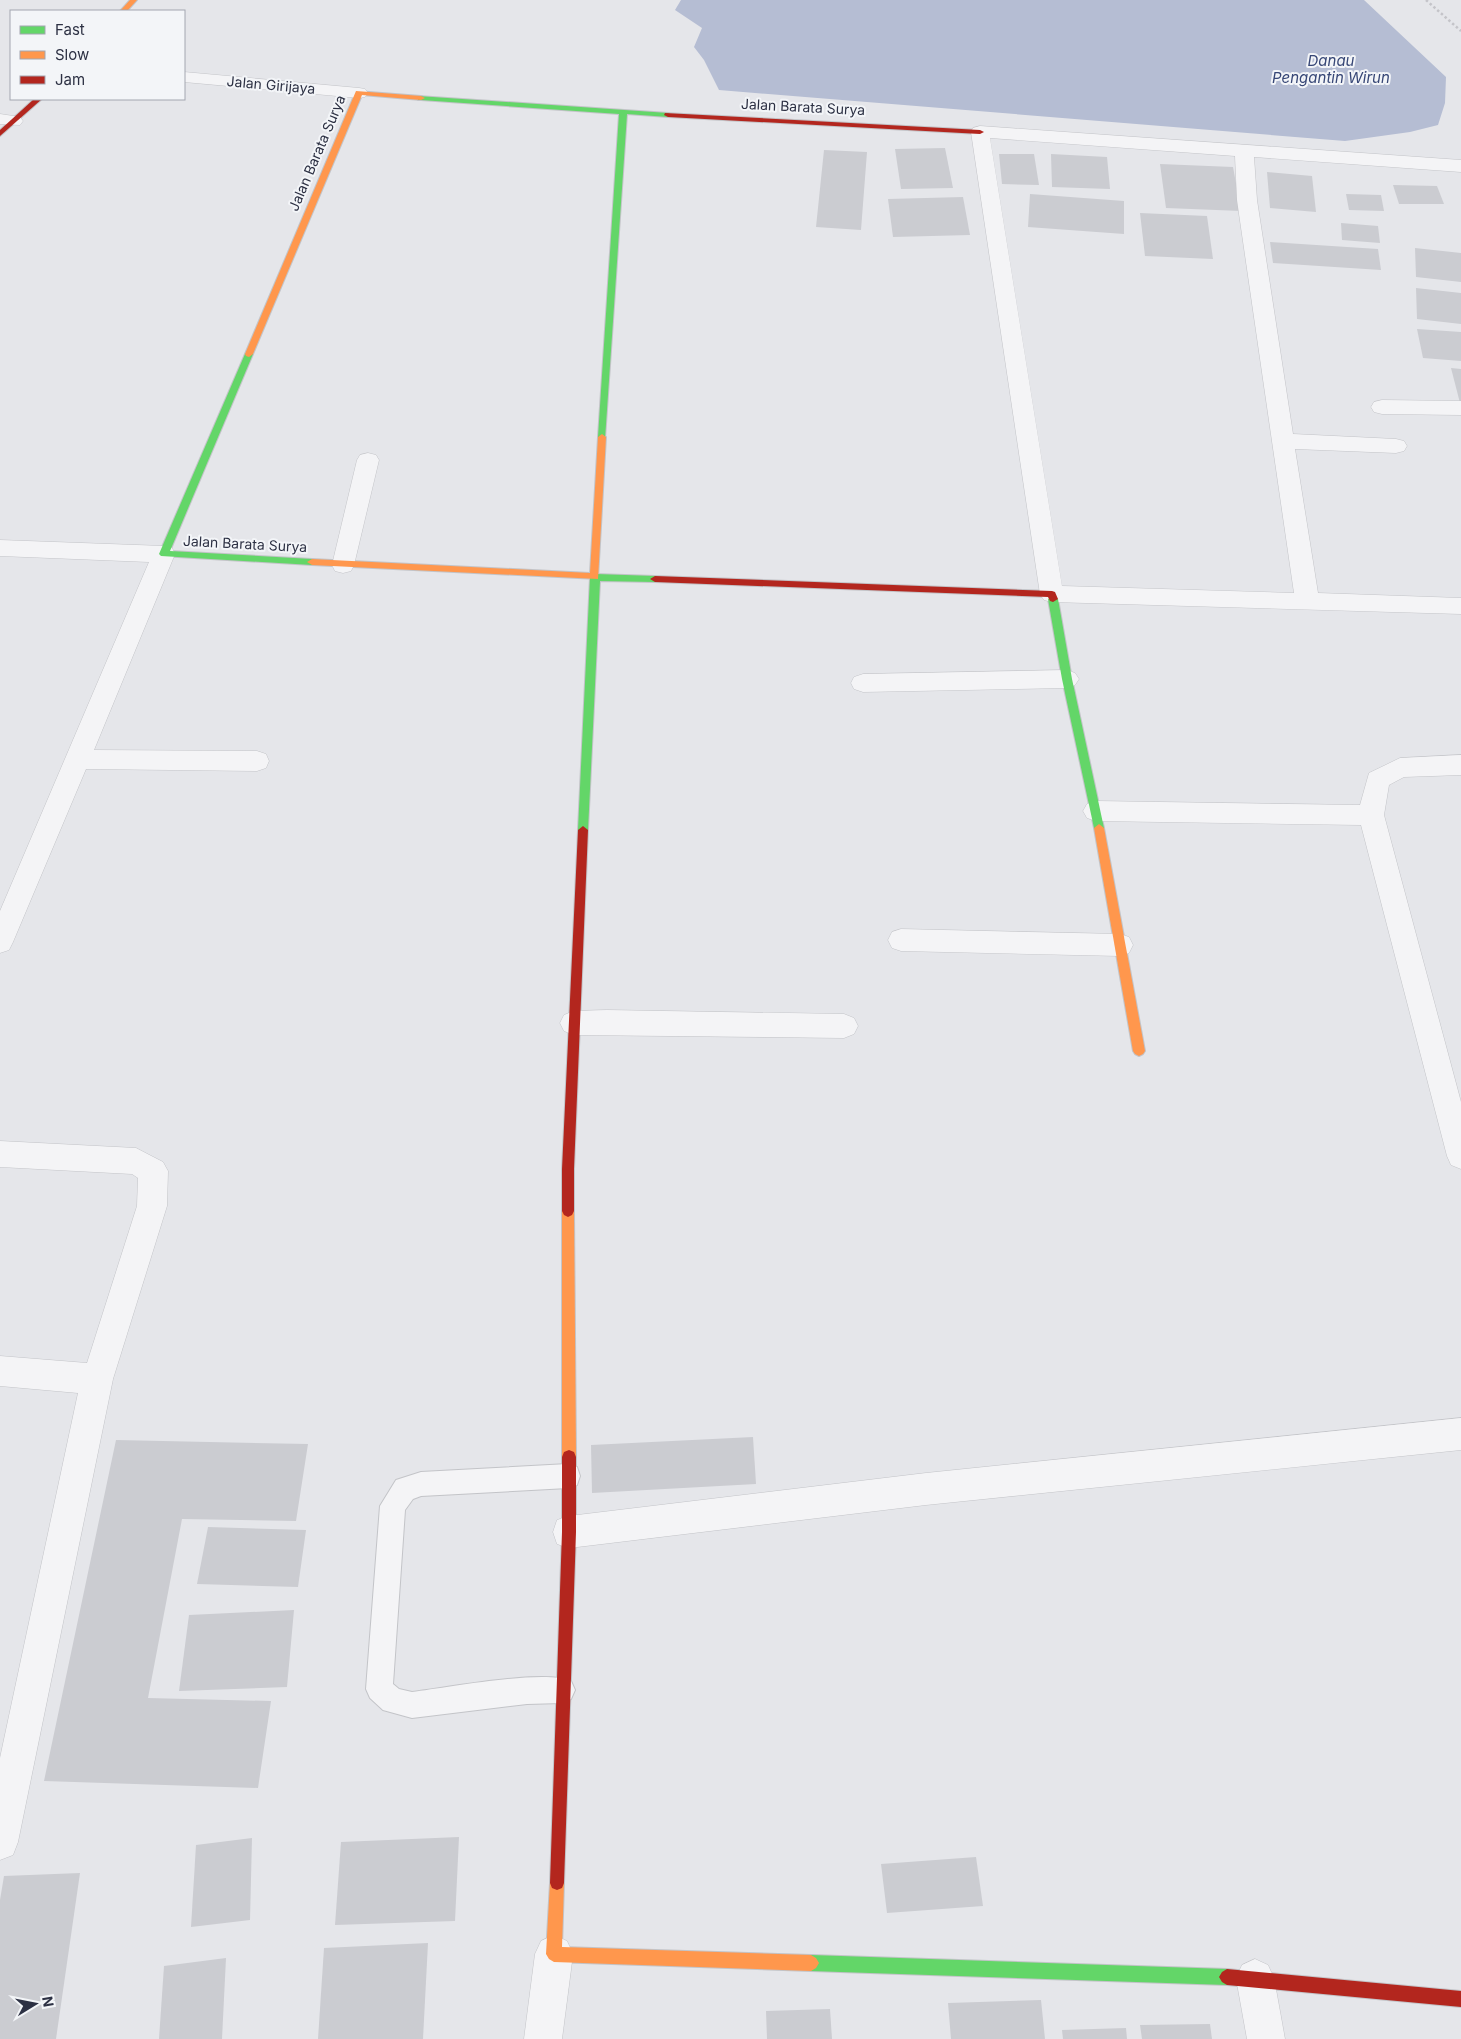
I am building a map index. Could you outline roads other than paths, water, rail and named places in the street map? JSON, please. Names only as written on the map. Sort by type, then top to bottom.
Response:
[{"type":"street","points":[[124,10],[134,0]]},
{"type":"street","name":"Jalan Girijaya","points":[[185,77],[359,92]]},
{"type":"street","name":"Jalan Barata Surya","points":[[980,132],[623,113],[359,92],[164,554],[595,577],[1052,594]]},
{"type":"street","points":[[0,134],[7,120],[37,100]]},
{"type":"street","points":[[543,2039],[554,1954],[569,1532],[568,1169],[574,1023],[607,333],[623,113]]},
{"type":"street","points":[[1139,1051],[1096,811],[1067,679],[1052,594],[980,132],[1461,166]]},
{"type":"street","points":[[1244,150],[1247,200],[1307,600]]},
{"type":"street","points":[[1382,407],[1461,408]]},
{"type":"street","points":[[1283,441],[1396,446]]},
{"type":"street","points":[[343,565],[368,460]]},
{"type":"street","points":[[0,548],[164,554],[0,942]]},
{"type":"street","points":[[1052,594],[1461,606]]},
{"type":"street","points":[[862,683],[1067,679]]},
{"type":"street","points":[[78,759],[257,761]]},
{"type":"street","points":[[1461,765],[1400,768],[1378,780],[1371,816],[1461,1156]]},
{"type":"street","points":[[1096,811],[1371,816]]},
{"type":"street","points":[[900,940],[1120,945]]},
{"type":"street","points":[[574,1023],[844,1026]]},
{"type":"street","points":[[0,1154],[136,1161],[153,1171],[152,1206],[97,1378],[0,1842]]},
{"type":"street","points":[[0,1371],[97,1378]]},
{"type":"street","points":[[569,1532],[936,1488],[1461,1434]]},
{"type":"street","points":[[554,1954],[1255,1978],[1461,1999]]},
{"type":"street","points":[[1255,1978],[1266,2039]]},
{"type":"lane","points":[[562,1690],[527,1691],[412,1705],[392,1701],[380,1688],[393,1506],[405,1489],[421,1484],[568,1476]]},
{"type":"water","name":"Danau Pengantin Wirun","points":[[681,0],[1364,0],[1446,77],[1445,103],[1438,125],[1410,132],[1345,141],[719,90],[704,60],[694,47],[702,28],[675,10]]}]
